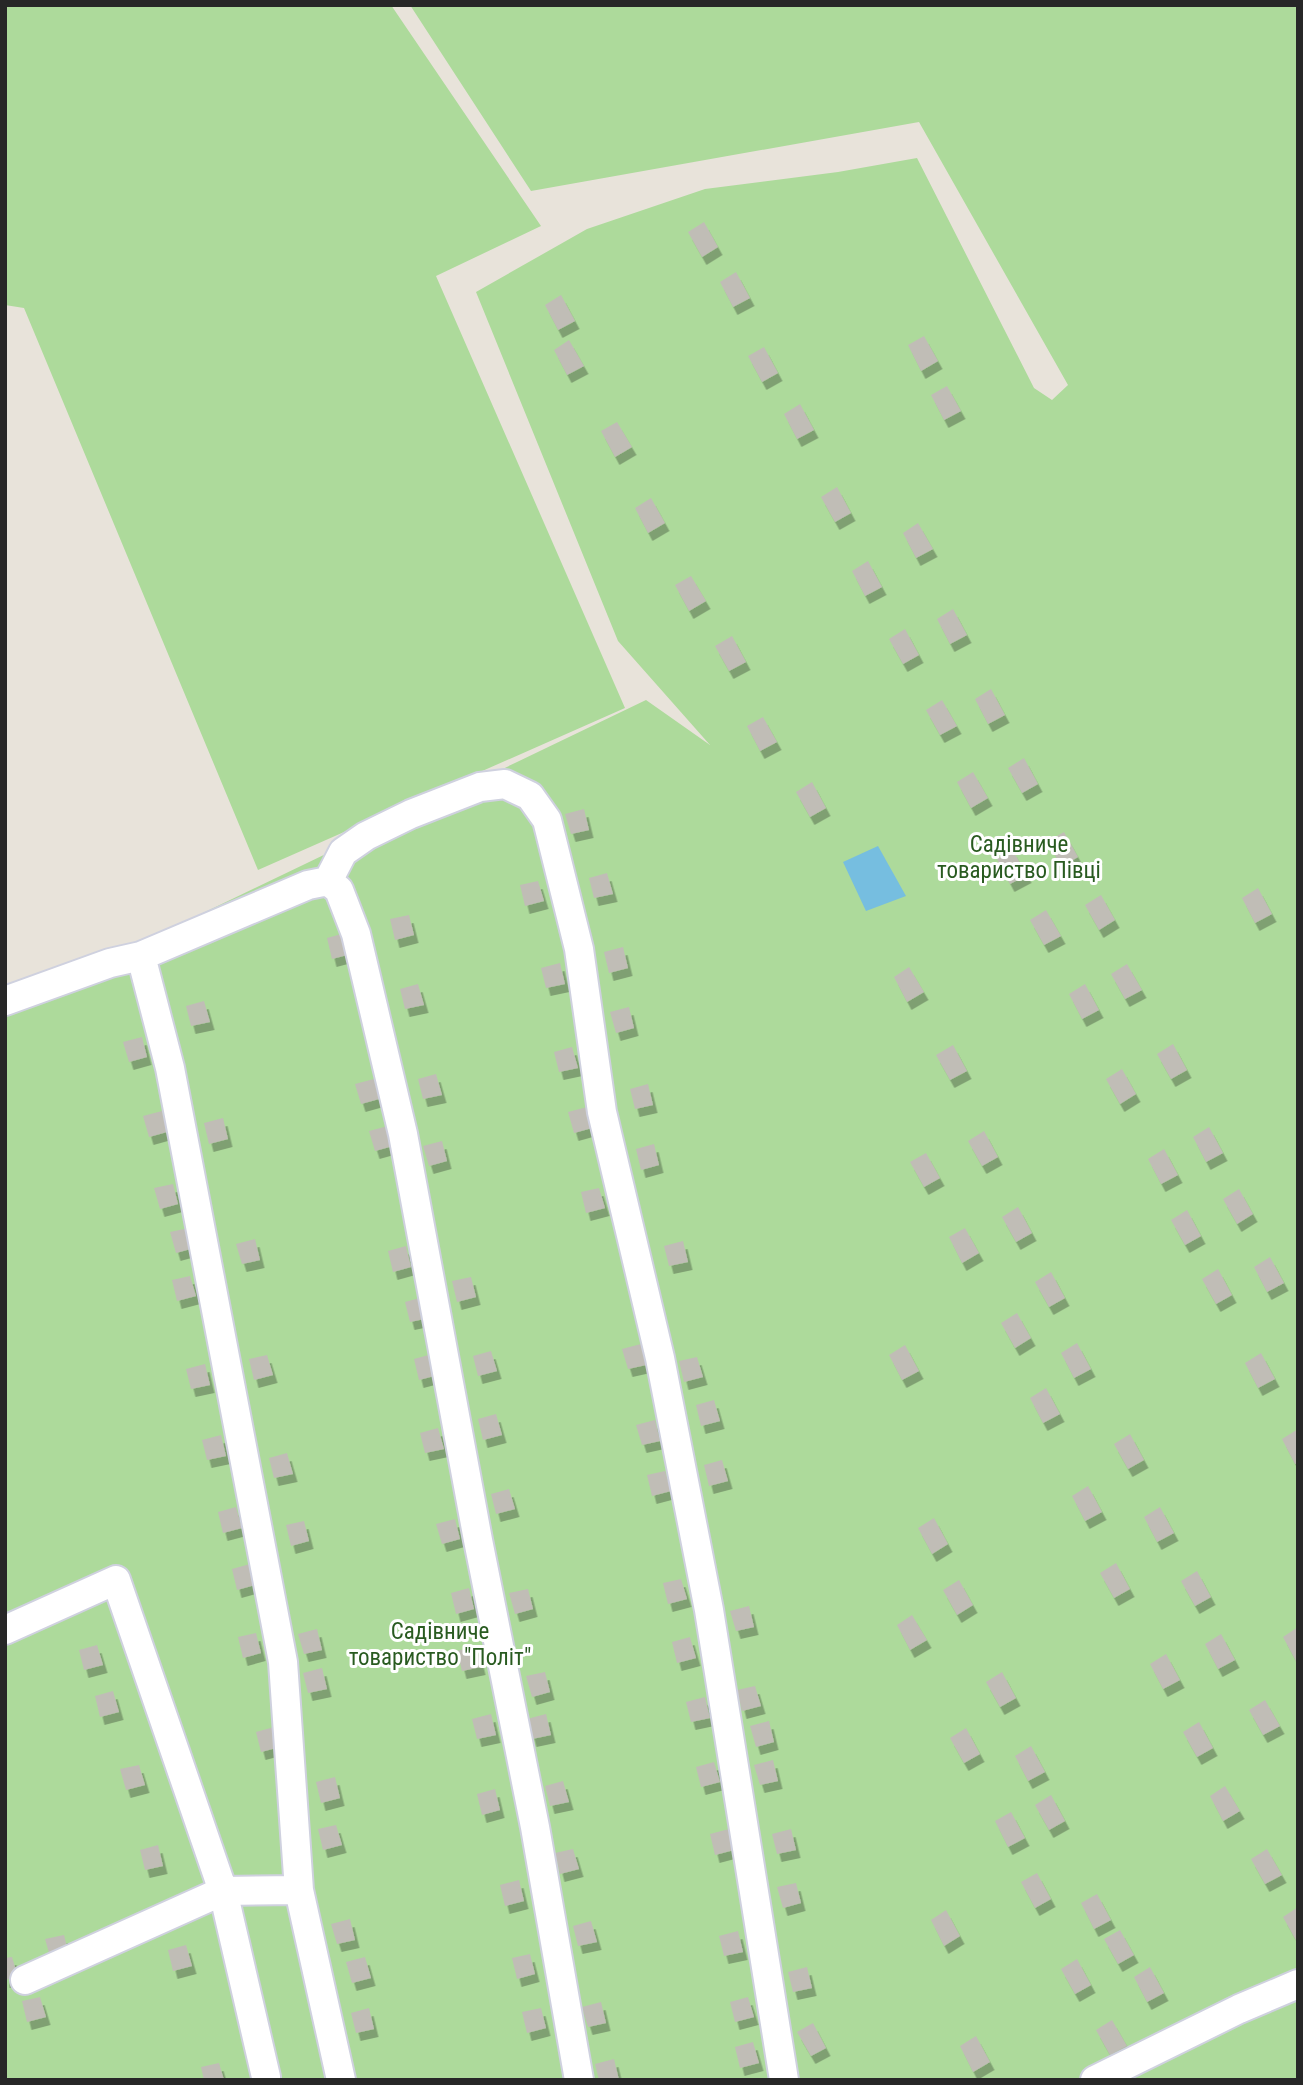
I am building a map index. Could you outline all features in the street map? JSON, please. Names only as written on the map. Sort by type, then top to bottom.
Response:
[{"type":"street","points":[[328,881],[343,852],[366,836],[411,814],[480,787],[505,784],[530,796],[547,820],[579,949],[602,1112],[660,1358],[709,1610],[784,2080]]},
{"type":"street","points":[[5,1001],[110,963],[141,956],[308,885],[328,881]]},
{"type":"street","points":[[328,881],[339,891],[356,934],[403,1134],[478,1540],[536,1827],[579,2080]]},
{"type":"street","points":[[141,956],[170,1068],[284,1662],[299,1890],[341,2080]]},
{"type":"street","points":[[5,1630],[116,1580],[222,1891],[266,2077]]},
{"type":"street","points":[[25,1980],[222,1891],[299,1890]]},
{"type":"street","points":[[1095,2080],[1239,2009],[1298,1984]]},
{"type":"green space","points":[[5,5],[391,5],[541,226],[436,276],[625,708],[258,870],[24,308],[5,305]]},
{"type":"green space","points":[[410,5],[1298,5],[1298,2080],[7,2080],[5,1017],[176,926],[646,700],[710,745],[618,641],[476,292],[587,229],[705,189],[838,172],[917,158],[1034,388],[1052,400],[1068,385],[919,122],[531,191]]},
{"type":"water","points":[[878,846],[906,896],[866,911],[843,862]]},
{"type":"building","points":[[704,222],[718,247],[702,257],[688,232]]},
{"type":"building","points":[[736,272],[750,298],[733,307],[720,282]]},
{"type":"building","points":[[561,295],[575,321],[558,330],[545,305]]},
{"type":"building","points":[[924,336],[938,361],[921,371],[908,345]]},
{"type":"building","points":[[569,340],[584,366],[567,375],[554,350]]},
{"type":"building","points":[[764,347],[778,373],[762,382],[748,356]]},
{"type":"building","points":[[947,386],[961,411],[944,420],[931,395]]},
{"type":"building","points":[[800,404],[814,430],[797,439],[784,414]]},
{"type":"building","points":[[617,422],[632,447],[615,457],[601,431]]},
{"type":"building","points":[[837,487],[851,513],[835,522],[821,497]]},
{"type":"building","points":[[651,498],[665,523],[648,533],[635,508]]},
{"type":"building","points":[[918,523],[933,549],[916,558],[903,533]]},
{"type":"building","points":[[868,561],[882,587],[865,596],[852,571]]},
{"type":"building","points":[[691,576],[706,601],[689,611],[675,585]]},
{"type":"building","points":[[953,609],[967,635],[950,644],[937,619]]},
{"type":"building","points":[[905,629],[919,655],[903,664],[889,639]]},
{"type":"building","points":[[732,636],[746,662],[729,671],[715,646]]},
{"type":"building","points":[[991,689],[1005,715],[988,724],[975,699]]},
{"type":"building","points":[[942,700],[957,726],[940,735],[926,710]]},
{"type":"building","points":[[763,717],[777,742],[760,751],[747,726]]},
{"type":"building","points":[[1024,758],[1038,784],[1022,793],[1008,768]]},
{"type":"building","points":[[973,772],[988,798],[971,808],[957,782]]},
{"type":"building","points":[[812,782],[826,808],[810,817],[796,792]]},
{"type":"building","points":[[584,809],[589,830],[571,834],[565,814]]},
{"type":"building","points":[[1064,832],[1078,857],[1061,867],[1048,841]]},
{"type":"building","points":[[1012,849],[1027,875],[1010,884],[997,859]]},
{"type":"building","points":[[607,873],[613,894],[594,898],[589,878]]},
{"type":"building","points":[[538,881],[544,901],[525,906],[520,885]]},
{"type":"building","points":[[1258,888],[1272,914],[1255,923],[1242,898]]},
{"type":"building","points":[[1101,895],[1115,920],[1099,930],[1085,905]]},
{"type":"building","points":[[1046,910],[1061,936],[1044,945],[1030,920]]},
{"type":"building","points":[[409,915],[414,935],[395,940],[390,919]]},
{"type":"building","points":[[345,933],[351,954],[332,959],[327,938]]},
{"type":"building","points":[[623,947],[628,968],[609,973],[604,952]]},
{"type":"building","points":[[560,963],[565,984],[546,988],[541,968]]},
{"type":"building","points":[[1127,964],[1142,990],[1125,999],[1111,974]]},
{"type":"building","points":[[909,967],[924,992],[907,1002],[894,977]]},
{"type":"building","points":[[418,984],[424,1005],[405,1009],[400,989]]},
{"type":"building","points":[[1085,984],[1099,1010],[1082,1019],[1069,994]]},
{"type":"building","points":[[204,1001],[210,1022],[191,1026],[186,1006]]},
{"type":"building","points":[[629,1007],[634,1028],[616,1033],[610,1012]]},
{"type":"building","points":[[142,1037],[147,1057],[129,1062],[123,1042]]},
{"type":"building","points":[[1173,1044],[1187,1070],[1171,1079],[1157,1054]]},
{"type":"building","points":[[953,1045],[967,1071],[950,1080],[936,1055]]},
{"type":"building","points":[[572,1047],[578,1068],[559,1072],[554,1052]]},
{"type":"building","points":[[1122,1069],[1136,1094],[1120,1104],[1106,1079]]},
{"type":"building","points":[[436,1074],[442,1095],[423,1099],[418,1079]]},
{"type":"building","points":[[374,1079],[379,1099],[361,1104],[355,1084]]},
{"type":"building","points":[[648,1084],[653,1105],[635,1109],[630,1089]]},
{"type":"building","points":[[587,1107],[592,1128],[574,1133],[568,1112]]},
{"type":"building","points":[[162,1111],[167,1132],[149,1137],[143,1116]]},
{"type":"building","points":[[223,1118],[228,1139],[209,1144],[204,1123]]},
{"type":"building","points":[[388,1126],[393,1146],[375,1151],[369,1131]]},
{"type":"building","points":[[1209,1127],[1223,1153],[1206,1162],[1193,1137]]},
{"type":"building","points":[[984,1131],[998,1157],[982,1166],[968,1141]]},
{"type":"building","points":[[442,1141],[447,1161],[429,1166],[423,1146]]},
{"type":"building","points":[[654,1144],[659,1165],[641,1170],[636,1149]]},
{"type":"building","points":[[1164,1149],[1178,1175],[1161,1184],[1148,1159]]},
{"type":"building","points":[[926,1153],[940,1178],[924,1187],[910,1162]]},
{"type":"building","points":[[173,1184],[178,1204],[160,1209],[154,1188]]},
{"type":"building","points":[[599,1188],[605,1208],[586,1213],[581,1192]]},
{"type":"building","points":[[1239,1189],[1253,1214],[1237,1224],[1223,1199]]},
{"type":"building","points":[[1018,1207],[1032,1233],[1016,1242],[1002,1217]]},
{"type":"building","points":[[1187,1210],[1201,1236],[1185,1245],[1171,1220]]},
{"type":"building","points":[[189,1228],[194,1248],[176,1253],[170,1232]]},
{"type":"building","points":[[965,1228],[979,1253],[962,1263],[949,1237]]},
{"type":"building","points":[[255,1239],[260,1260],[242,1264],[236,1244]]},
{"type":"building","points":[[683,1241],[688,1262],[669,1266],[664,1246]]},
{"type":"building","points":[[406,1246],[411,1267],[393,1272],[388,1251]]},
{"type":"building","points":[[1270,1257],[1284,1283],[1267,1292],[1254,1267]]},
{"type":"building","points":[[1218,1269],[1232,1295],[1216,1304],[1202,1279]]},
{"type":"building","points":[[1051,1272],[1065,1298],[1049,1307],[1035,1282]]},
{"type":"building","points":[[190,1276],[196,1296],[177,1301],[172,1280]]},
{"type":"building","points":[[471,1277],[476,1297],[457,1302],[452,1281]]},
{"type":"building","points":[[423,1297],[429,1318],[410,1322],[405,1302]]},
{"type":"building","points":[[1017,1313],[1031,1338],[1015,1348],[1001,1323]]},
{"type":"building","points":[[1077,1343],[1091,1369],[1074,1378],[1061,1353]]},
{"type":"building","points":[[641,1344],[646,1365],[628,1369],[622,1349]]},
{"type":"building","points":[[905,1345],[919,1371],[902,1380],[889,1355]]},
{"type":"building","points":[[491,1351],[497,1371],[478,1376],[473,1356]]},
{"type":"building","points":[[1261,1353],[1275,1379],[1258,1388],[1245,1363]]},
{"type":"building","points":[[432,1354],[438,1375],[419,1380],[414,1359]]},
{"type":"building","points":[[267,1355],[273,1375],[254,1380],[249,1359]]},
{"type":"building","points":[[697,1357],[703,1377],[684,1382],[679,1361]]},
{"type":"building","points":[[205,1364],[210,1385],[191,1389],[186,1369]]},
{"type":"building","points":[[1046,1388],[1060,1414],[1043,1423],[1030,1398]]},
{"type":"building","points":[[714,1400],[720,1421],[701,1426],[696,1405]]},
{"type":"building","points":[[496,1414],[502,1435],[483,1440],[478,1419]]},
{"type":"building","points":[[655,1420],[660,1441],[642,1445],[636,1425]]},
{"type":"building","points":[[438,1428],[444,1449],[425,1453],[420,1433]]},
{"type":"building","points":[[1298,1429],[1298,1463],[1295,1464],[1282,1439]]},
{"type":"building","points":[[1130,1434],[1144,1460],[1128,1469],[1114,1444]]},
{"type":"building","points":[[221,1435],[226,1456],[207,1460],[202,1440]]},
{"type":"building","points":[[287,1453],[293,1474],[274,1478],[269,1458]]},
{"type":"building","points":[[722,1460],[728,1481],[709,1486],[704,1465]]},
{"type":"building","points":[[665,1471],[671,1491],[652,1496],[647,1475]]},
{"type":"building","points":[[1088,1486],[1102,1512],[1085,1521],[1072,1496]]},
{"type":"building","points":[[509,1489],[515,1509],[496,1514],[491,1494]]},
{"type":"building","points":[[236,1507],[242,1528],[223,1533],[218,1512]]},
{"type":"building","points":[[1160,1507],[1174,1533],[1157,1542],[1144,1517]]},
{"type":"building","points":[[934,1518],[948,1544],[932,1554],[918,1528]]},
{"type":"building","points":[[455,1519],[460,1539],[442,1544],[436,1524]]},
{"type":"building","points":[[304,1521],[309,1541],[291,1546],[286,1525]]},
{"type":"building","points":[[1116,1563],[1130,1589],[1114,1598],[1100,1573]]},
{"type":"building","points":[[250,1564],[255,1585],[237,1590],[232,1569]]},
{"type":"building","points":[[1197,1571],[1211,1597],[1195,1606],[1181,1581]]},
{"type":"building","points":[[681,1579],[687,1599],[668,1604],[663,1583]]},
{"type":"building","points":[[959,1580],[973,1605],[957,1615],[943,1590]]},
{"type":"building","points":[[469,1588],[474,1609],[456,1614],[451,1593]]},
{"type":"building","points":[[528,1589],[533,1609],[515,1614],[509,1593]]},
{"type":"building","points":[[749,1606],[754,1627],[736,1631],[730,1611]]},
{"type":"building","points":[[912,1615],[927,1640],[910,1650],[897,1625]]},
{"type":"building","points":[[1298,1627],[1298,1665],[1283,1637]]},
{"type":"building","points":[[317,1629],[322,1650],[304,1654],[298,1634]]},
{"type":"building","points":[[256,1633],[261,1653],[243,1658],[238,1637]]},
{"type":"building","points":[[1221,1634],[1235,1660],[1218,1669],[1205,1644]]},
{"type":"building","points":[[690,1637],[696,1658],[677,1663],[672,1642]]},
{"type":"building","points":[[97,1645],[103,1665],[84,1670],[79,1650]]},
{"type":"building","points":[[476,1646],[481,1667],[462,1671],[457,1651]]},
{"type":"building","points":[[1166,1654],[1180,1680],[1163,1689],[1150,1664]]},
{"type":"building","points":[[322,1668],[327,1689],[308,1693],[303,1673]]},
{"type":"building","points":[[545,1672],[550,1692],[532,1697],[526,1676]]},
{"type":"building","points":[[1002,1672],[1016,1698],[1000,1707],[986,1682]]},
{"type":"building","points":[[755,1686],[761,1706],[742,1711],[737,1690]]},
{"type":"building","points":[[113,1691],[119,1712],[100,1717],[95,1696]]},
{"type":"building","points":[[705,1697],[710,1718],[691,1722],[686,1702]]},
{"type":"building","points":[[1265,1700],[1280,1726],[1263,1735],[1249,1710]]},
{"type":"building","points":[[491,1714],[496,1735],[477,1739],[472,1719]]},
{"type":"building","points":[[546,1714],[551,1735],[532,1739],[527,1719]]},
{"type":"building","points":[[769,1721],[774,1742],[756,1747],[750,1726]]},
{"type":"building","points":[[1199,1722],[1213,1748],[1197,1757],[1183,1732]]},
{"type":"building","points":[[274,1727],[280,1747],[261,1752],[256,1732]]},
{"type":"building","points":[[966,1728],[980,1754],[964,1763],[950,1738]]},
{"type":"building","points":[[1031,1746],[1045,1772],[1028,1781],[1015,1756]]},
{"type":"building","points":[[773,1760],[778,1781],[760,1785],[754,1765]]},
{"type":"building","points":[[714,1762],[720,1782],[701,1787],[696,1767]]},
{"type":"building","points":[[139,1765],[145,1785],[126,1790],[120,1769]]},
{"type":"building","points":[[335,1777],[340,1798],[321,1803],[316,1782]]},
{"type":"building","points":[[563,1781],[569,1802],[550,1806],[545,1786]]},
{"type":"building","points":[[1225,1786],[1240,1811],[1223,1821],[1210,1796]]},
{"type":"building","points":[[495,1789],[500,1810],[482,1815],[477,1794]]},
{"type":"building","points":[[1051,1795],[1065,1821],[1049,1830],[1035,1805]]},
{"type":"building","points":[[1011,1812],[1025,1838],[1008,1847],[995,1821]]},
{"type":"building","points":[[336,1825],[342,1845],[323,1850],[318,1829]]},
{"type":"building","points":[[729,1829],[734,1850],[715,1855],[710,1834]]},
{"type":"building","points":[[791,1829],[796,1850],[777,1854],[772,1834]]},
{"type":"building","points":[[158,1845],[163,1866],[145,1870],[140,1850]]},
{"type":"building","points":[[573,1849],[579,1869],[560,1874],[555,1853]]},
{"type":"building","points":[[1267,1849],[1282,1875],[1265,1884],[1251,1859]]},
{"type":"building","points":[[1037,1873],[1051,1899],[1035,1908],[1021,1882]]},
{"type":"building","points":[[519,1880],[524,1901],[505,1906],[500,1885]]},
{"type":"building","points":[[796,1883],[801,1903],[783,1908],[777,1887]]},
{"type":"building","points":[[1097,1894],[1111,1920],[1094,1929],[1081,1903]]},
{"type":"building","points":[[1298,1907],[1298,1944],[1283,1917]]},
{"type":"building","points":[[946,1910],[960,1936],[944,1946],[931,1920]]},
{"type":"building","points":[[350,1919],[355,1940],[337,1944],[331,1924]]},
{"type":"building","points":[[591,1921],[597,1942],[578,1946],[573,1926]]},
{"type":"building","points":[[1120,1930],[1134,1955],[1118,1964],[1104,1939]]},
{"type":"building","points":[[738,1931],[743,1952],[724,1956],[719,1936]]},
{"type":"building","points":[[64,1935],[69,1955],[51,1960],[45,1939]]},
{"type":"building","points":[[186,1945],[192,1966],[173,1971],[168,1950]]},
{"type":"building","points":[[530,1954],[535,1974],[517,1979],[512,1958]]},
{"type":"building","points":[[12,1957],[18,1977],[5,1980],[5,1958]]},
{"type":"building","points":[[365,1957],[371,1978],[352,1983],[346,1962]]},
{"type":"building","points":[[1077,1959],[1091,1985],[1075,1994],[1061,1969]]},
{"type":"building","points":[[807,1967],[812,1988],[793,1992],[788,1972]]},
{"type":"building","points":[[1150,1967],[1164,1993],[1147,2002],[1134,1977]]},
{"type":"building","points":[[40,1997],[46,2017],[27,2022],[22,2001]]},
{"type":"building","points":[[748,1997],[754,2017],[735,2022],[730,2002]]},
{"type":"building","points":[[601,2002],[606,2023],[588,2027],[582,2007]]},
{"type":"building","points":[[369,2008],[374,2029],[356,2033],[351,2013]]},
{"type":"building","points":[[541,2008],[546,2028],[527,2033],[522,2012]]},
{"type":"building","points":[[1112,2020],[1127,2046],[1110,2055],[1096,2030]]},
{"type":"building","points":[[813,2023],[826,2048],[811,2056],[797,2032]]},
{"type":"building","points":[[976,2036],[990,2062],[973,2072],[960,2046]]},
{"type":"building","points":[[753,2042],[759,2063],[740,2068],[735,2047]]},
{"type":"building","points":[[614,2059],[619,2080],[599,2080],[595,2064]]},
{"type":"building","points":[[219,2063],[224,2080],[204,2080],[201,2067]]},
{"type":"park label","name":"Садівниче товариство Півці","points":[[1019,857]]},
{"type":"park label","name":"Садівниче товариство \"Політ\"","points":[[440,1644]]}]
